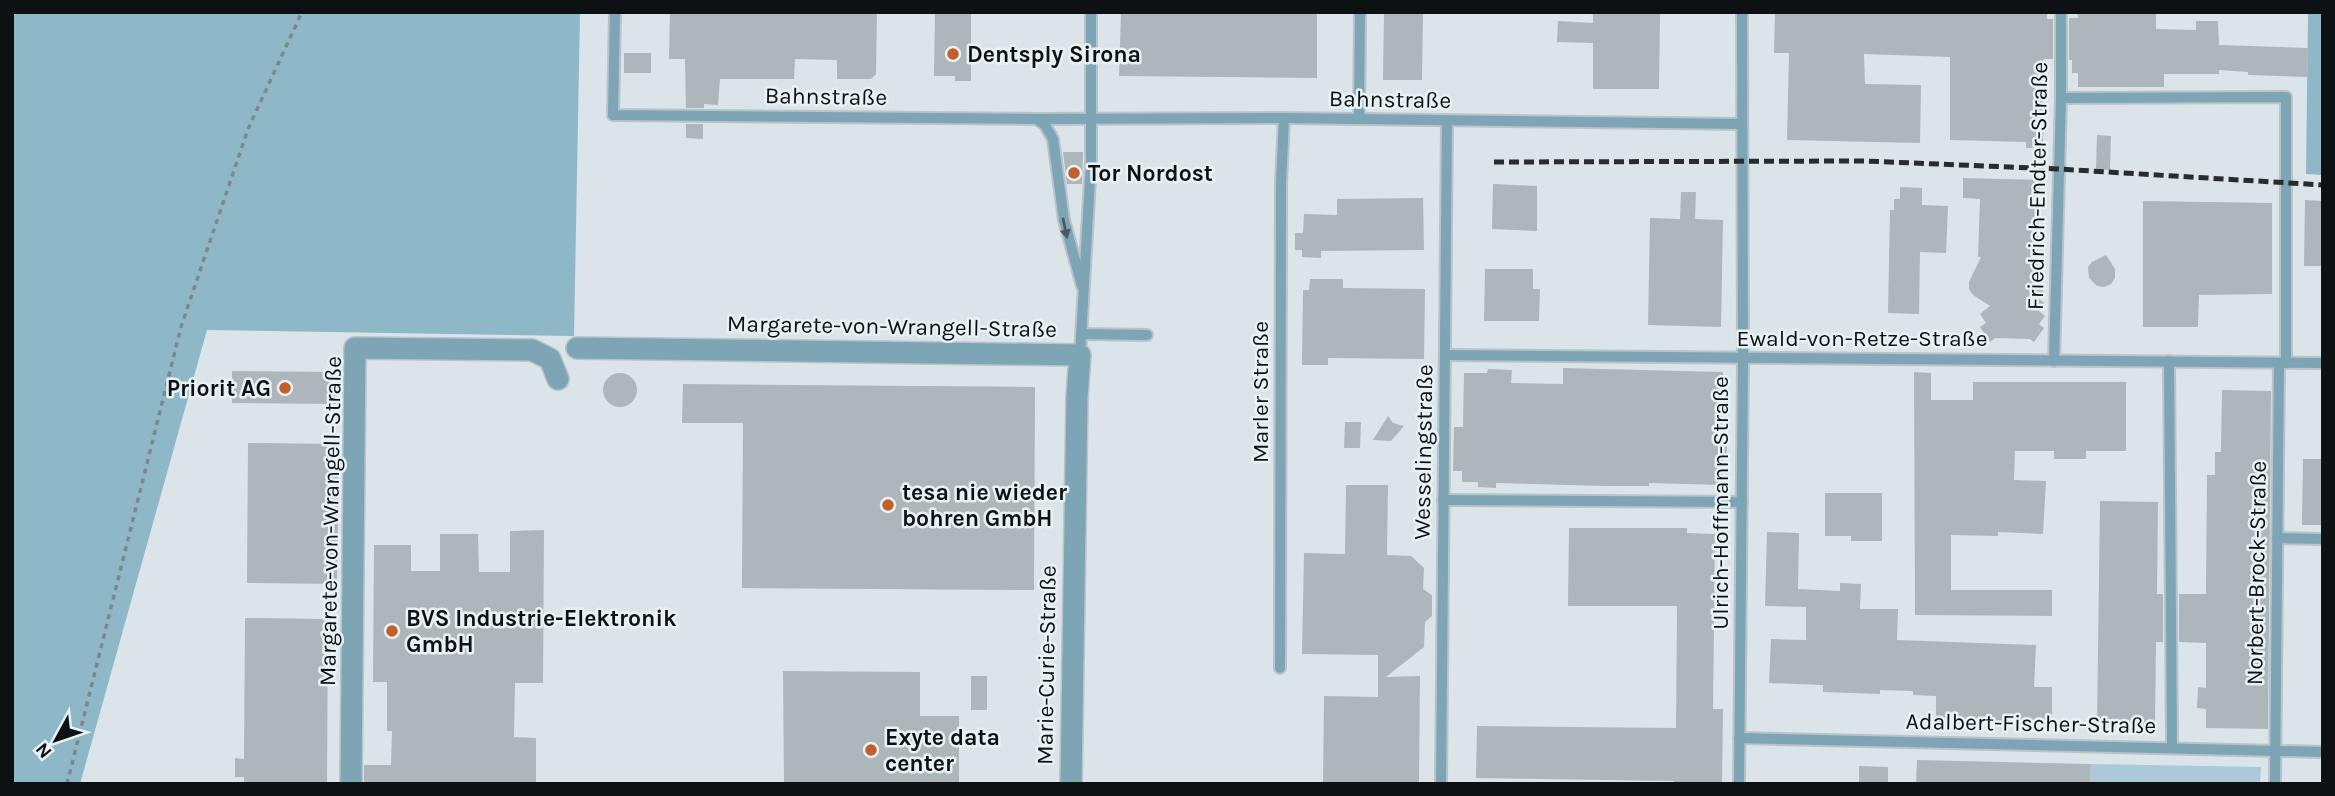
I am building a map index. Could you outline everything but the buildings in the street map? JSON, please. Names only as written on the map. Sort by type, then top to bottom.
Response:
[{"type":"street","name":"Margarete-von-Wrangell-Straße","points":[[351,784],[355,348],[532,350],[550,359],[558,379]]},
{"type":"street","name":"Margarete-von-Wrangell-Straße","points":[[577,348],[1080,355]]},
{"type":"street","name":"Marie-Curie-Straße","points":[[1071,784],[1077,397],[1080,355]]},
{"type":"lane","name":"Bahnstraße","points":[[615,12],[613,115],[1037,119],[1284,118],[1742,124]]},
{"type":"lane","points":[[1091,12],[1091,119]]},
{"type":"lane","points":[[1359,119],[1360,12]]},
{"type":"lane","name":"Ulrich-Hoffmann-Straße","points":[[1739,784],[1742,12]]},
{"type":"lane","name":"Friedrich-Endter-Straße","points":[[2054,361],[2061,12]]},
{"type":"lane","name":"Norbert-Brock-Straße","points":[[2061,98],[2286,97],[2274,784]]},
{"type":"lane","name":"Marler Straße","points":[[1280,668],[1281,184],[1284,118]]},
{"type":"lane","points":[[1037,119],[1045,125],[1053,139],[1064,220],[1084,295]]},
{"type":"lane","name":"Marie-Curie-Straße","points":[[1080,355],[1091,119]]},
{"type":"lane","name":"Wesselingstraße","points":[[1441,784],[1447,121]]},
{"type":"lane","points":[[1082,334],[1147,335]]},
{"type":"lane","name":"Ewald-von-Retze-Straße","points":[[1445,355],[2323,363]]},
{"type":"lane","points":[[2169,361],[2172,748]]},
{"type":"lane","points":[[1443,500],[1742,502]]},
{"type":"lane","points":[[2277,538],[2323,539]]},
{"type":"lane","name":"Adalbert-Fischer-Straße","points":[[1739,738],[2323,752]]},
{"type":"path","points":[[66,784],[181,327],[248,128],[302,12]]},
{"type":"path","points":[[1252,380],[1269,380]]},
{"type":"shaded area","points":[[12,12],[580,12],[574,336],[207,330],[80,784],[12,784]]},
{"type":"shaded area","points":[[2308,12],[2323,12],[2323,175],[2306,174]]},
{"type":"shaded area","points":[[2091,764],[2261,767],[2260,784],[2090,784]]},
{"type":"railway","points":[[1494,162],[1865,161],[2058,169],[2323,185]]},
{"type":"place","name":"Dentsply Sirona","points":[[953,54]]},
{"type":"place","name":"Tor Nordost","points":[[1074,173]]},
{"type":"place","name":"Priorit AG","points":[[285,388]]},
{"type":"place","name":"tesa nie wieder bohren GmbH","points":[[888,505]]},
{"type":"place","name":"BVS Industrie-Elektronik GmbH","points":[[392,631]]},
{"type":"place","name":"Exyte data center","points":[[871,750]]}]
